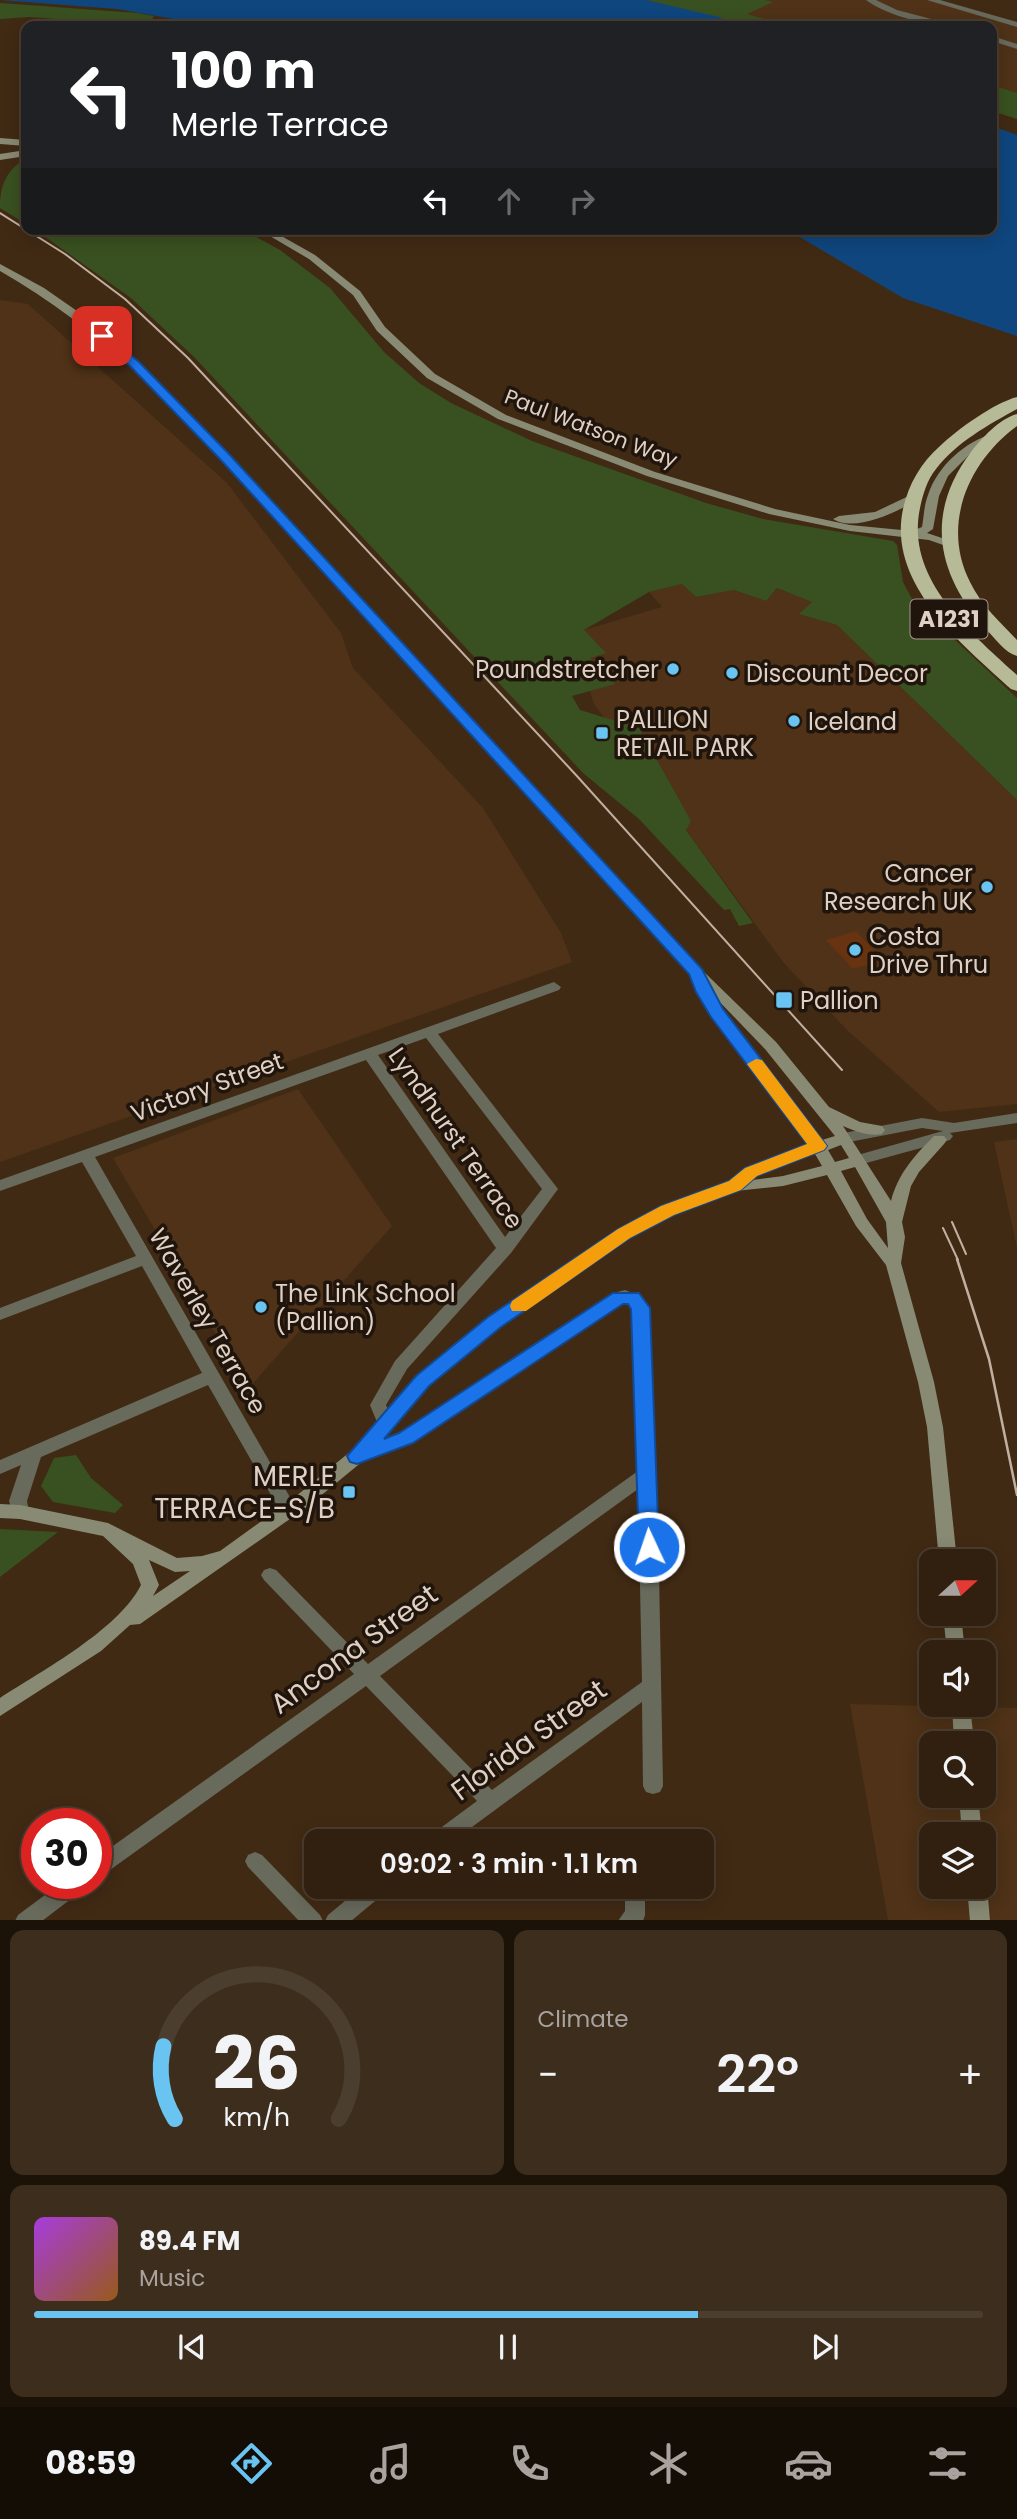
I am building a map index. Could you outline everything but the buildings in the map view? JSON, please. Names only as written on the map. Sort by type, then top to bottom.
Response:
[{"type":"highway","name":"A1231","points":[[1017,402],[948,446],[926,471],[911,505],[908,535],[919,571],[940,608],[957,629],[1017,685]]},
{"type":"highway","name":"A1231","points":[[1017,419],[978,451],[962,474],[949,517],[950,544],[956,572],[973,602],[1017,652]]},
{"type":"street","points":[[870,0],[894,12],[933,21]]},
{"type":"street","points":[[931,0],[1017,25]]},
{"type":"street","points":[[997,40],[1017,47]]},
{"type":"street","points":[[0,141],[21,143]]},
{"type":"street","points":[[2,160],[21,154]]},
{"type":"street","name":"Paul Watson Way","points":[[273,235],[312,257],[357,293],[381,330],[431,376],[502,417],[650,474],[758,507],[850,528],[931,537],[950,544]]},
{"type":"street","points":[[0,267],[86,322],[144,373],[233,466],[696,972],[727,1001],[824,1110],[859,1160],[894,1223],[898,1244],[893,1263],[936,1427],[946,1549]]},
{"type":"street","points":[[0,278],[21,280]]},
{"type":"street","points":[[908,535],[927,529],[936,488],[953,462],[965,449],[995,435]]},
{"type":"street","name":"Paul Watson Way","points":[[758,507],[850,519],[874,516],[899,507],[915,496]]},
{"type":"street","points":[[696,972],[717,1013],[818,1146],[878,1249],[893,1263]]},
{"type":"street","name":"Victory Street","points":[[0,1186],[554,986]]},
{"type":"street","points":[[385,1422],[378,1405],[401,1365],[505,1249],[550,1189],[429,1031]]},
{"type":"street","name":"Lyndhurst Terrace","points":[[369,1053],[505,1249]]},
{"type":"street","points":[[824,1110],[856,1126],[877,1130]]},
{"type":"street","points":[[735,1186],[751,1172],[818,1146],[877,1130],[922,1123],[954,1128],[1017,1118]]},
{"type":"street","points":[[894,1223],[903,1181],[910,1170],[954,1128]]},
{"type":"street","points":[[0,1707],[94,1646],[289,1511],[357,1456],[422,1381],[495,1322],[624,1234],[668,1210],[735,1186],[783,1182],[939,1140]]},
{"type":"street","name":"Waverley Terrace","points":[[86,1155],[289,1511]]},
{"type":"street","points":[[0,1314],[145,1259]]},
{"type":"street","points":[[357,1456],[406,1438],[619,1297],[633,1297],[640,1308],[653,1684],[653,1786]]},
{"type":"street","points":[[0,1466],[212,1376]]},
{"type":"street","points":[[20,1512],[18,1501],[33,1454]]},
{"type":"street","name":"Ancona Street","points":[[112,1857],[645,1475]]},
{"type":"street","points":[[0,1511],[20,1512],[108,1530],[175,1565],[202,1563],[226,1556]]},
{"type":"street","points":[[94,1646],[139,1607],[150,1585],[140,1560],[108,1530]]},
{"type":"street","points":[[270,1575],[490,1801]]},
{"type":"street","name":"Florida Street","points":[[454,1829],[653,1684]]},
{"type":"street","points":[[256,1861],[313,1920]]},
{"type":"street","points":[[25,1920],[55,1899]]},
{"type":"street","points":[[335,1920],[362,1899]]},
{"type":"street","points":[[628,1920],[635,1915],[635,1899]]},
{"type":"street","points":[[978,1899],[980,1920]]},
{"type":"shaded area","points":[[684,0],[932,0],[1017,22],[1017,93],[997,87],[997,21],[770,21]]},
{"type":"shaded area","points":[[0,300],[28,304],[227,483],[341,633],[353,668],[483,808],[561,933],[572,962],[0,1162]]},
{"type":"shaded area","name":"PALLION RETAIL PARK","points":[[682,584],[696,597],[734,590],[766,601],[777,588],[813,602],[800,614],[837,625],[1017,800],[1017,1104],[939,1112],[847,1030],[783,962],[594,704],[580,660],[584,630],[662,607],[649,592]]},
{"type":"shaded area","name":"The Link School (Pallion)","points":[[298,1089],[392,1226],[248,1389],[113,1158]]},
{"type":"shaded area","points":[[1017,1139],[1017,1248],[994,1142]]},
{"type":"shaded area","points":[[850,1704],[919,1706],[919,1717],[996,1717],[996,1707],[1017,1708],[1017,1920],[888,1920]]},
{"type":"green space","points":[[646,0],[773,2],[747,14],[772,21],[727,21]]},
{"type":"green space","points":[[0,3],[154,16],[151,21],[82,21],[29,17],[0,19]]},
{"type":"green space","points":[[997,87],[1017,93],[1017,119],[997,113]]},
{"type":"green space","points":[[21,162],[21,221],[0,208],[1,192],[14,168]]},
{"type":"green space","points":[[42,235],[253,235],[280,250],[330,288],[384,352],[419,383],[451,403],[532,441],[706,503],[763,519],[893,541],[897,545],[903,582],[912,599],[928,609],[955,640],[1017,698],[1017,800],[837,625],[799,614],[812,602],[777,588],[766,601],[734,590],[696,597],[682,584],[649,592],[584,630],[606,653],[590,658],[615,684],[572,696],[580,710],[639,728],[691,821],[686,830],[753,923],[739,926],[730,909],[724,910],[639,819],[583,773],[194,357],[131,298]]},
{"type":"green space","points":[[76,1455],[91,1478],[123,1505],[115,1513],[53,1502],[41,1486],[54,1458]]},
{"type":"green space","points":[[0,1529],[58,1532],[0,1577]]},
{"type":"water","points":[[0,0],[646,0],[719,17],[726,21],[185,21],[117,9]]},
{"type":"water","points":[[997,128],[1017,135],[1017,336],[903,298],[796,235],[997,235]]},
{"type":"tram line","points":[[0,213],[21,226]]},
{"type":"tram line","points":[[35,235],[125,299],[188,358],[576,775],[842,1070]]},
{"type":"tram line","points":[[952,1222],[966,1254]]},
{"type":"tram line","points":[[943,1228],[958,1260]]},
{"type":"tram line","points":[[957,1259],[989,1359],[1017,1495]]},
{"type":"slow traffic","points":[[519,1306],[624,1234],[668,1210],[735,1186],[751,1172],[818,1146],[756,1064]]},
{"type":"place","name":"Poundstretcher","points":[[673,669]]},
{"type":"place","name":"Discount Decor","points":[[732,673]]},
{"type":"place","name":"Iceland","points":[[794,721]]},
{"type":"place","name":"PALLION RETAIL PARK","points":[[602,733]]},
{"type":"place","name":"Cancer Research UK","points":[[987,887]]},
{"type":"place","name":"Costa Drive Thru","points":[[855,950]]},
{"type":"place","name":"Pallion","points":[[784,1000]]},
{"type":"place","name":"The Link School (Pallion)","points":[[261,1307]]},
{"type":"place","name":"MERLE TERRACE-S/B","points":[[349,1492]]},
{"type":"route","points":[[102,336],[135,364],[224,456],[696,972],[717,1013],[818,1146],[751,1172],[735,1186],[668,1210],[624,1234],[495,1322],[422,1381],[357,1456],[406,1438],[619,1297],[633,1297],[640,1308],[649,1547]]}]
